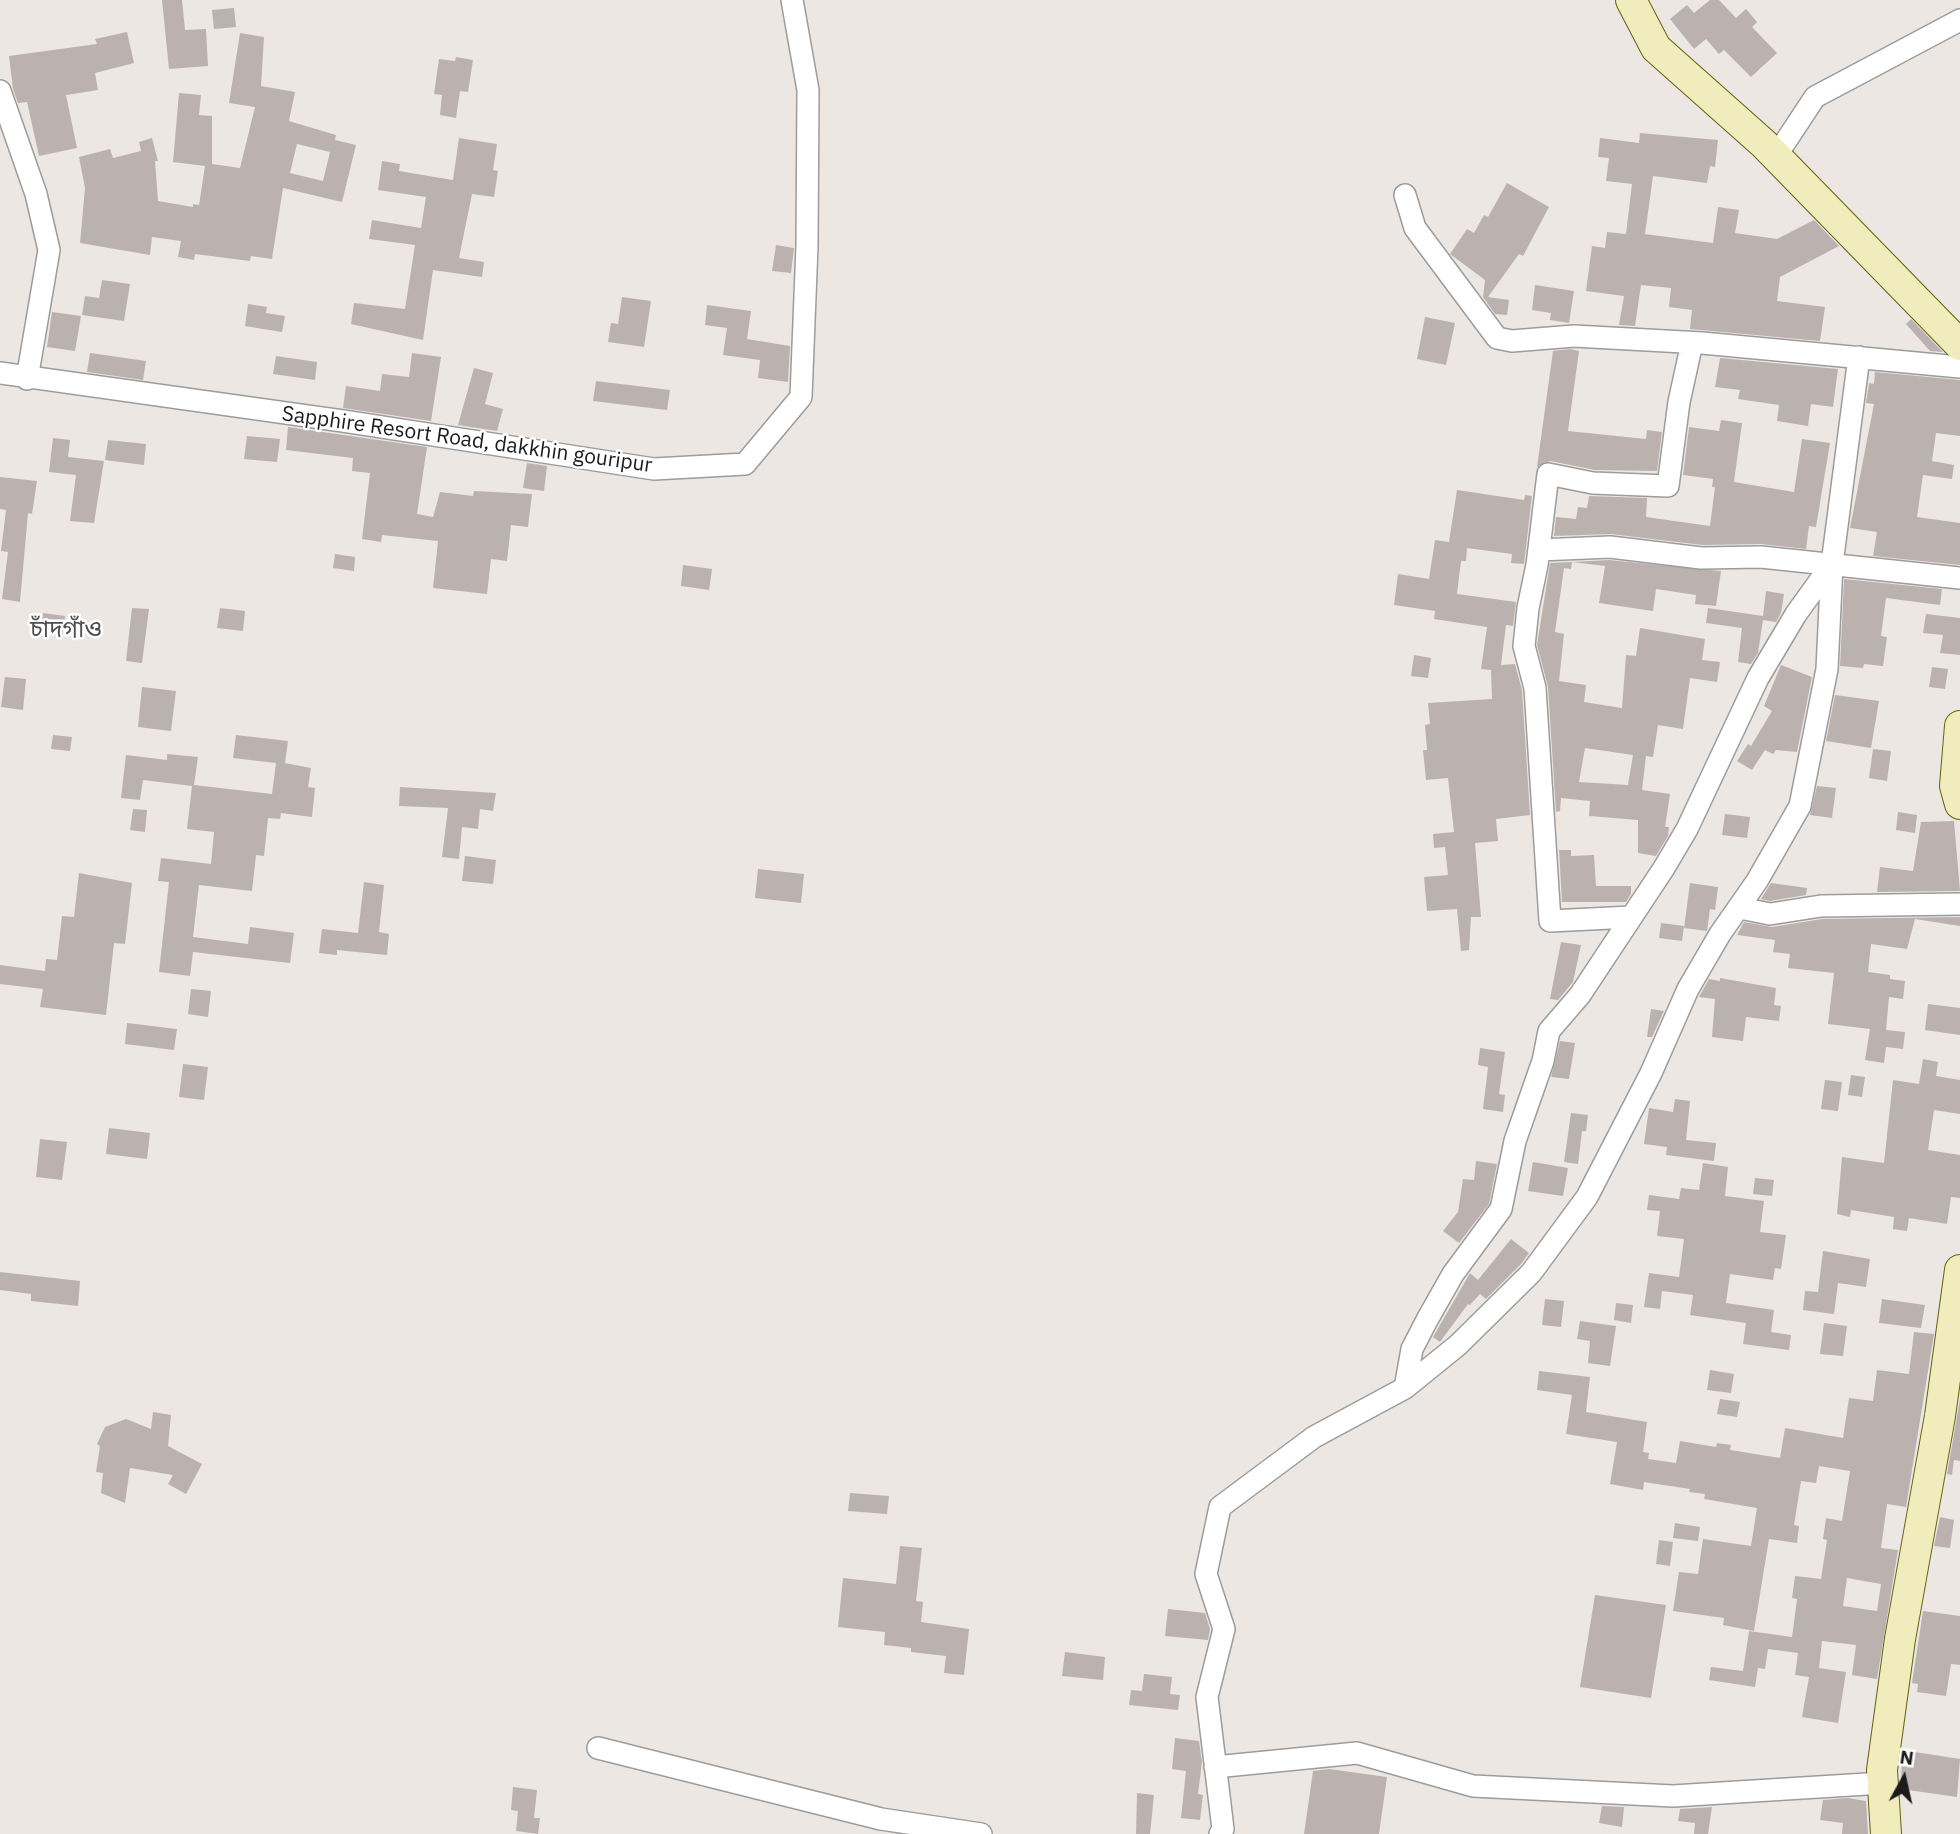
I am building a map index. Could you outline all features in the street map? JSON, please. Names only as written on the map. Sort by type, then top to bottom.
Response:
[{"type":"street","name":"Sapphire Resort Road, dakkhin gouripur","points":[[0,373],[27,379],[343,421],[654,469],[745,464],[801,397],[807,246],[808,90],[792,0]]},
{"type":"street","points":[[1631,0],[1656,48],[1776,156],[1960,345]]},
{"type":"street","points":[[1776,156],[1815,97],[1960,20]]},
{"type":"street","points":[[0,91],[36,194],[49,250],[27,379]]},
{"type":"street","points":[[1405,195],[1415,228],[1497,338],[1511,341],[1574,336],[1692,343],[1960,367]]},
{"type":"street","points":[[1631,917],[1550,921],[1535,688],[1524,646],[1549,474],[1593,484],[1668,486],[1679,402],[1692,343]]},
{"type":"street","points":[[1220,1834],[1223,1829],[1207,1697],[1224,1629],[1206,1574],[1220,1507],[1314,1437],[1405,1388],[1458,1345],[1531,1273],[1587,1197],[1651,1073],[1688,989],[1800,806],[1827,669],[1832,564],[1858,357]]},
{"type":"street","points":[[1539,550],[1610,547],[1701,558],[1761,557],[1960,578]]},
{"type":"street","points":[[1405,1388],[1412,1349],[1427,1320],[1453,1274],[1501,1209],[1515,1141],[1543,1061],[1549,1031],[1580,995],[1687,829],[1759,678],[1796,614],[1832,564]]},
{"type":"street","points":[[1960,726],[1955,786],[1960,804]]},
{"type":"street","points":[[1740,908],[1770,914],[1821,906],[1960,904]]},
{"type":"street","points":[[1886,1834],[1883,1783],[1900,1639],[1940,1416],[1958,1303],[1960,1270]]},
{"type":"street","points":[[598,1748],[881,1819],[981,1834]]},
{"type":"street","points":[[1215,1767],[1357,1753],[1474,1786],[1673,1796],[1883,1783]]},
{"type":"building","points":[[162,0],[182,0],[185,30],[206,29],[208,66],[169,69]]},
{"type":"building","points":[[1710,0],[1719,0],[1736,18],[1746,9],[1757,22],[1752,27],[1777,53],[1751,77],[1724,50],[1719,54],[1706,39],[1694,49],[1670,19],[1687,5],[1694,13]]},
{"type":"building","points":[[234,8],[236,27],[214,29],[212,10]]},
{"type":"building","points":[[127,32],[134,63],[95,73],[98,90],[66,95],[77,148],[39,156],[27,102],[18,103],[13,89],[9,56],[97,44],[95,39]]},
{"type":"building","points":[[240,33],[264,37],[261,86],[295,92],[289,121],[336,135],[335,140],[356,145],[342,202],[283,188],[272,259],[251,256],[250,261],[195,254],[194,260],[178,257],[181,241],[152,237],[150,255],[80,243],[85,188],[79,157],[110,149],[113,158],[141,151],[139,142],[152,138],[158,161],[155,161],[158,201],[193,207],[193,204],[199,205],[205,166],[173,162],[179,93],[201,95],[199,115],[212,116],[212,164],[240,168],[255,107],[229,103]],"holes":[[[297,144],[330,152],[323,181],[290,173]]]},
{"type":"building","points":[[456,57],[473,60],[468,92],[460,91],[456,118],[440,115],[442,95],[434,94],[439,59],[455,61]]},
{"type":"building","points":[[1640,133],[1718,140],[1715,167],[1710,166],[1707,183],[1653,176],[1645,234],[1713,243],[1718,207],[1739,210],[1735,233],[1777,239],[1814,220],[1839,246],[1780,277],[1777,301],[1825,307],[1820,341],[1690,329],[1692,310],[1669,307],[1671,288],[1641,285],[1635,326],[1619,325],[1624,296],[1586,291],[1592,246],[1605,248],[1607,232],[1626,234],[1632,184],[1606,181],[1609,158],[1598,157],[1600,138],[1639,143]]},
{"type":"building","points":[[459,138],[497,144],[493,170],[498,171],[494,197],[472,194],[459,258],[484,262],[482,277],[433,270],[423,340],[351,324],[354,303],[405,309],[415,245],[369,239],[372,220],[421,228],[426,197],[378,190],[382,161],[400,164],[399,171],[453,180]]},
{"type":"building","points":[[1507,183],[1549,207],[1523,256],[1519,254],[1488,297],[1509,300],[1507,315],[1495,314],[1483,297],[1485,280],[1450,254],[1467,229],[1474,233],[1484,215],[1488,217]]},
{"type":"building","points":[[776,245],[794,248],[791,273],[772,271]]},
{"type":"building","points":[[102,280],[130,284],[124,321],[82,315],[85,296],[99,298]]},
{"type":"building","points":[[1535,285],[1574,291],[1569,323],[1550,320],[1551,313],[1532,310]]},
{"type":"building","points":[[622,297],[651,301],[644,347],[608,342],[611,323],[618,324]]},
{"type":"building","points":[[248,304],[267,307],[266,313],[285,316],[282,332],[245,326]]},
{"type":"building","points":[[707,305],[751,311],[747,339],[790,346],[788,382],[758,378],[760,360],[723,355],[727,328],[705,325]]},
{"type":"building","points":[[52,312],[81,316],[75,351],[47,347]]},
{"type":"building","points":[[1425,317],[1455,323],[1446,365],[1417,359]]},
{"type":"building","points":[[1911,319],[1943,352],[1930,351],[1906,324]]},
{"type":"building","points":[[1553,351],[1579,351],[1568,431],[1646,439],[1647,430],[1662,432],[1657,471],[1595,470],[1550,461],[1537,467]]},
{"type":"building","points":[[90,353],[146,361],[143,380],[87,372]]},
{"type":"building","points":[[412,353],[441,357],[431,421],[343,408],[346,386],[380,391],[382,374],[409,377]]},
{"type":"building","points":[[276,356],[317,362],[315,380],[273,374]]},
{"type":"building","points":[[1720,358],[1838,369],[1833,407],[1811,404],[1808,426],[1777,421],[1779,405],[1738,399],[1740,390],[1715,387]]},
{"type":"building","points":[[474,368],[493,373],[485,404],[503,409],[497,431],[458,425]]},
{"type":"building","points":[[1875,372],[1960,380],[1960,436],[1936,433],[1932,461],[1954,465],[1952,479],[1923,475],[1917,517],[1960,523],[1960,565],[1873,556],[1877,532],[1850,528],[1874,404],[1866,403],[1869,383],[1874,384]]},
{"type":"building","points":[[596,381],[670,390],[667,410],[593,401]]},
{"type":"building","points":[[1721,420],[1742,423],[1734,482],[1794,492],[1802,439],[1830,443],[1816,527],[1809,526],[1806,549],[1761,544],[1702,545],[1611,534],[1554,536],[1556,517],[1576,519],[1578,507],[1587,508],[1589,496],[1647,498],[1646,517],[1710,526],[1715,487],[1712,487],[1713,479],[1683,475],[1689,427],[1719,431]]},
{"type":"building","points":[[288,427],[427,447],[417,514],[433,517],[440,492],[473,496],[474,491],[532,494],[528,527],[511,525],[507,561],[491,559],[487,594],[433,588],[438,541],[382,535],[381,542],[362,539],[370,473],[352,471],[353,458],[286,450]]},
{"type":"building","points":[[247,436],[280,439],[277,462],[244,459]]},
{"type":"building","points":[[53,438],[70,440],[68,457],[104,461],[94,523],[70,521],[76,475],[49,472]]},
{"type":"building","points":[[108,440],[146,444],[144,465],[105,460]]},
{"type":"building","points":[[527,463],[547,466],[544,491],[523,488]]},
{"type":"building","points":[[0,477],[37,481],[32,514],[28,513],[20,602],[2,599],[8,552],[1,551],[6,510],[0,509]]},
{"type":"building","points":[[1457,490],[1524,500],[1525,495],[1532,496],[1524,564],[1511,563],[1512,554],[1467,548],[1466,561],[1461,561],[1457,594],[1516,602],[1513,626],[1506,625],[1501,665],[1515,664],[1522,690],[1530,815],[1496,819],[1498,841],[1475,843],[1481,917],[1471,917],[1469,950],[1461,951],[1457,909],[1427,911],[1424,877],[1448,875],[1445,847],[1434,848],[1433,834],[1454,832],[1448,778],[1426,780],[1423,750],[1427,750],[1425,725],[1430,724],[1428,703],[1492,699],[1491,670],[1481,669],[1487,627],[1434,619],[1435,611],[1394,605],[1398,574],[1429,579],[1435,540],[1449,542]]},
{"type":"building","points":[[335,554],[355,557],[354,571],[333,568]]},
{"type":"building","points":[[1609,560],[1721,571],[1716,606],[1695,604],[1696,595],[1656,589],[1653,611],[1599,603],[1605,566],[1572,562]]},
{"type":"building","points":[[1572,562],[1571,569],[1564,568],[1555,632],[1564,634],[1559,681],[1586,685],[1584,702],[1622,708],[1626,655],[1636,656],[1640,628],[1705,639],[1702,660],[1720,662],[1717,682],[1690,678],[1683,729],[1658,725],[1653,757],[1646,756],[1642,790],[1670,794],[1665,827],[1669,827],[1668,836],[1656,856],[1638,853],[1638,820],[1589,816],[1590,801],[1561,798],[1560,811],[1556,812],[1548,687],[1537,645],[1550,563]],"holes":[[[1585,748],[1633,755],[1628,785],[1579,782]]]},
{"type":"building","points":[[683,565],[712,569],[709,590],[681,586]]},
{"type":"building","points":[[1844,579],[1942,589],[1940,605],[1886,598],[1881,636],[1887,637],[1883,666],[1840,666]]},
{"type":"building","points":[[1766,591],[1784,594],[1781,613],[1776,622],[1763,620],[1758,653],[1751,664],[1738,662],[1742,628],[1706,623],[1708,608],[1763,616]]},
{"type":"building","points":[[132,608],[149,609],[142,663],[126,661]]},
{"type":"building","points":[[220,608],[245,611],[243,631],[217,628]]},
{"type":"building","points":[[43,613],[65,616],[63,634],[41,631]]},
{"type":"building","points":[[1926,614],[1960,618],[1960,655],[1940,653],[1943,635],[1923,633]]},
{"type":"building","points":[[1414,655],[1431,658],[1428,678],[1411,676]]},
{"type":"building","points":[[1781,665],[1812,677],[1797,752],[1776,750],[1773,754],[1765,750],[1752,770],[1737,761],[1748,744],[1751,746],[1772,711],[1764,706]]},
{"type":"building","points":[[1932,667],[1948,669],[1945,689],[1929,687]]},
{"type":"building","points":[[5,677],[26,679],[23,710],[1,707]]},
{"type":"building","points":[[142,687],[176,691],[171,731],[138,727]]},
{"type":"building","points":[[1835,695],[1879,701],[1871,748],[1826,741]]},
{"type":"building","points":[[53,735],[72,737],[70,751],[51,749]]},
{"type":"building","points":[[236,735],[288,741],[285,763],[311,768],[308,787],[315,788],[312,817],[281,813],[280,819],[268,818],[264,856],[256,855],[252,891],[199,885],[193,937],[248,944],[250,927],[294,933],[290,963],[193,952],[190,976],[159,972],[169,882],[158,881],[161,858],[211,864],[214,832],[187,829],[192,786],[143,780],[140,800],[121,798],[126,755],[167,760],[167,754],[198,757],[194,785],[272,794],[276,763],[233,758]]},
{"type":"building","points":[[1873,749],[1891,751],[1887,781],[1869,778]]},
{"type":"building","points":[[1817,786],[1836,788],[1832,818],[1810,815]]},
{"type":"building","points":[[400,787],[496,793],[493,811],[480,809],[478,829],[462,827],[459,859],[442,857],[448,808],[399,806]]},
{"type":"building","points":[[133,809],[147,810],[145,832],[130,830]]},
{"type":"building","points":[[1898,812],[1917,815],[1915,833],[1896,830]]},
{"type":"building","points":[[1725,814],[1750,817],[1747,838],[1722,835]]},
{"type":"building","points":[[1954,821],[1960,891],[1877,892],[1880,867],[1913,871],[1921,822]]},
{"type":"building","points":[[1559,850],[1571,850],[1571,856],[1594,855],[1596,886],[1631,886],[1631,894],[1626,902],[1562,902]]},
{"type":"building","points":[[465,856],[496,860],[493,884],[462,881]]},
{"type":"building","points":[[758,869],[804,874],[801,903],[755,898]]},
{"type":"building","points":[[79,873],[132,883],[125,944],[114,943],[106,1015],[40,1007],[43,989],[0,984],[0,965],[45,971],[46,959],[57,960],[62,916],[74,917]]},
{"type":"building","points":[[364,882],[384,885],[379,932],[389,934],[387,955],[337,950],[337,955],[319,953],[322,929],[358,933]]},
{"type":"building","points":[[1690,883],[1718,887],[1715,910],[1710,909],[1707,931],[1684,928]]},
{"type":"building","points":[[1771,883],[1807,888],[1806,895],[1770,901],[1761,899]]},
{"type":"building","points":[[1960,917],[1960,926],[1915,919],[1907,949],[1871,944],[1868,972],[1890,975],[1890,979],[1905,981],[1903,999],[1889,997],[1886,1030],[1905,1032],[1903,1049],[1886,1047],[1884,1063],[1865,1060],[1870,1029],[1828,1024],[1834,973],[1788,968],[1790,954],[1773,952],[1775,940],[1737,935],[1744,922],[1772,927],[1822,919]]},
{"type":"building","points":[[1661,923],[1684,926],[1682,941],[1659,938]]},
{"type":"building","points":[[1561,942],[1581,945],[1573,982],[1558,1000],[1550,999]]},
{"type":"building","points":[[1720,978],[1776,988],[1774,1005],[1781,1006],[1779,1021],[1746,1017],[1743,1041],[1712,1037],[1715,999],[1699,997],[1709,979],[1720,981]]},
{"type":"building","points":[[191,989],[211,991],[208,1017],[188,1014]]},
{"type":"building","points":[[1928,1004],[1960,1008],[1960,1035],[1925,1030]]},
{"type":"building","points":[[1651,1009],[1664,1011],[1652,1037],[1647,1037]]},
{"type":"building","points":[[127,1023],[177,1029],[174,1050],[125,1044]]},
{"type":"building","points":[[1560,1041],[1575,1043],[1569,1079],[1551,1077]]},
{"type":"building","points":[[1480,1048],[1505,1052],[1499,1094],[1505,1095],[1503,1112],[1483,1109],[1488,1067],[1478,1065]]},
{"type":"building","points":[[1923,1059],[1938,1062],[1936,1076],[1960,1080],[1960,1114],[1934,1110],[1928,1150],[1960,1155],[1960,1198],[1951,1197],[1947,1224],[1909,1218],[1907,1231],[1893,1229],[1894,1217],[1851,1210],[1850,1217],[1837,1214],[1842,1157],[1884,1163],[1893,1080],[1919,1084]]},
{"type":"building","points":[[183,1064],[208,1067],[204,1100],[179,1097]]},
{"type":"building","points":[[1851,1075],[1865,1077],[1862,1097],[1848,1095]]},
{"type":"building","points":[[1825,1080],[1842,1082],[1838,1111],[1821,1109]]},
{"type":"building","points":[[1675,1099],[1690,1101],[1686,1140],[1716,1143],[1714,1161],[1666,1155],[1667,1147],[1644,1144],[1649,1108],[1673,1112]]},
{"type":"building","points":[[1571,1113],[1588,1115],[1586,1131],[1582,1131],[1578,1164],[1564,1162]]},
{"type":"building","points":[[109,1128],[150,1133],[147,1159],[106,1154]]},
{"type":"building","points":[[40,1139],[67,1142],[62,1180],[36,1177]]},
{"type":"building","points":[[1476,1161],[1497,1164],[1489,1204],[1459,1243],[1443,1231],[1458,1212],[1463,1179],[1474,1180]]},
{"type":"building","points":[[1533,1162],[1568,1168],[1563,1196],[1528,1191]]},
{"type":"building","points":[[1703,1163],[1728,1167],[1725,1196],[1764,1201],[1760,1232],[1786,1235],[1781,1269],[1775,1268],[1773,1280],[1730,1274],[1726,1303],[1774,1310],[1771,1332],[1791,1335],[1789,1350],[1743,1344],[1746,1323],[1690,1315],[1693,1295],[1662,1291],[1660,1309],[1644,1307],[1649,1273],[1679,1277],[1684,1239],[1657,1236],[1660,1211],[1647,1210],[1649,1195],[1679,1199],[1681,1188],[1699,1190]]},
{"type":"building","points":[[1755,1178],[1774,1180],[1772,1196],[1753,1194]]},
{"type":"building","points":[[1511,1239],[1529,1253],[1521,1264],[1486,1299],[1480,1294],[1468,1304],[1440,1342],[1433,1337],[1470,1273],[1478,1280]]},
{"type":"building","points":[[1823,1251],[1870,1259],[1866,1287],[1838,1283],[1834,1314],[1803,1310],[1805,1291],[1818,1292]]},
{"type":"building","points":[[0,1272],[80,1281],[78,1306],[31,1301],[31,1294],[0,1290]]},
{"type":"building","points":[[1545,1299],[1564,1301],[1561,1327],[1542,1325]]},
{"type":"building","points":[[1882,1299],[1925,1305],[1921,1328],[1879,1323]]},
{"type":"building","points":[[1616,1303],[1633,1305],[1631,1323],[1614,1320]]},
{"type":"building","points":[[1580,1321],[1616,1326],[1610,1366],[1588,1363],[1590,1341],[1577,1339]]},
{"type":"building","points":[[1824,1323],[1847,1326],[1843,1356],[1820,1354]]},
{"type":"building","points":[[1914,1332],[1934,1334],[1906,1507],[1887,1504],[1881,1548],[1898,1550],[1877,1679],[1852,1675],[1856,1645],[1822,1641],[1819,1668],[1846,1672],[1838,1723],[1802,1717],[1809,1677],[1795,1675],[1798,1653],[1768,1649],[1765,1669],[1758,1668],[1755,1687],[1709,1680],[1711,1667],[1743,1671],[1749,1631],[1792,1637],[1797,1599],[1792,1598],[1795,1576],[1821,1579],[1827,1540],[1823,1539],[1826,1518],[1842,1521],[1850,1471],[1819,1466],[1816,1483],[1801,1481],[1794,1525],[1799,1526],[1797,1543],[1769,1539],[1754,1631],[1723,1625],[1724,1618],[1673,1611],[1679,1572],[1698,1574],[1703,1539],[1751,1546],[1757,1508],[1704,1499],[1705,1494],[1689,1492],[1690,1489],[1644,1482],[1643,1490],[1610,1484],[1617,1442],[1566,1434],[1572,1395],[1537,1390],[1539,1371],[1590,1377],[1586,1412],[1647,1422],[1643,1452],[1649,1453],[1648,1459],[1676,1463],[1680,1441],[1716,1447],[1717,1443],[1731,1445],[1730,1450],[1780,1458],[1785,1428],[1843,1438],[1849,1398],[1873,1401],[1877,1370],[1909,1374]],"holes":[[[1847,1578],[1881,1584],[1877,1611],[1843,1606]]]},
{"type":"building","points":[[1710,1370],[1734,1374],[1731,1393],[1707,1390]]},
{"type":"building","points":[[1720,1399],[1740,1402],[1737,1417],[1717,1414]]},
{"type":"building","points":[[1960,1399],[1960,1461],[1954,1460],[1952,1475],[1947,1474]]},
{"type":"building","points":[[153,1412],[171,1415],[168,1446],[202,1464],[186,1494],[168,1484],[173,1475],[130,1468],[125,1503],[101,1493],[103,1473],[96,1472],[100,1446],[97,1444],[105,1427],[126,1419],[151,1429]]},
{"type":"building","points":[[850,1493],[889,1496],[887,1514],[848,1511]]},
{"type":"building","points":[[1940,1517],[1954,1520],[1950,1548],[1934,1546]]},
{"type":"building","points":[[1675,1523],[1700,1527],[1698,1541],[1673,1538]]},
{"type":"building","points":[[1659,1540],[1673,1542],[1670,1566],[1656,1564]]},
{"type":"building","points":[[900,1546],[922,1548],[916,1601],[923,1602],[921,1622],[969,1629],[964,1675],[944,1673],[946,1656],[911,1652],[911,1648],[884,1645],[885,1632],[838,1627],[843,1578],[896,1584]]},
{"type":"building","points":[[1595,1595],[1666,1605],[1651,1698],[1580,1687]]},
{"type":"building","points":[[1168,1609],[1205,1613],[1210,1629],[1208,1640],[1165,1636]]},
{"type":"building","points":[[1923,1611],[1960,1616],[1960,1665],[1951,1664],[1946,1696],[1917,1692],[1918,1684],[1912,1683]]},
{"type":"building","points":[[1065,1652],[1105,1657],[1103,1680],[1062,1676]]},
{"type":"building","points":[[1144,1674],[1172,1677],[1170,1694],[1180,1695],[1178,1710],[1129,1705],[1131,1690],[1142,1691]]},
{"type":"building","points":[[1175,1738],[1199,1741],[1202,1762],[1198,1794],[1203,1795],[1200,1820],[1181,1818],[1186,1771],[1172,1769]]},
{"type":"building","points":[[1902,1750],[1960,1759],[1957,1797],[1901,1789]]},
{"type":"building","points":[[1329,1769],[1387,1777],[1379,1834],[1304,1834],[1313,1771]]},
{"type":"building","points":[[513,1787],[537,1790],[534,1818],[540,1818],[538,1834],[516,1831],[518,1811],[511,1810]]},
{"type":"building","points":[[1137,1793],[1154,1795],[1150,1834],[1136,1834]]},
{"type":"building","points":[[1848,1798],[1866,1801],[1868,1834],[1842,1834],[1843,1823],[1820,1820],[1823,1800]]},
{"type":"building","points":[[1602,1806],[1624,1807],[1622,1827],[1599,1823]]},
{"type":"building","points":[[1712,1807],[1708,1834],[1694,1834],[1695,1823],[1678,1821],[1680,1809]]},
{"type":"district","name":"চাঁদগাঁও","points":[[66,630]]}]
